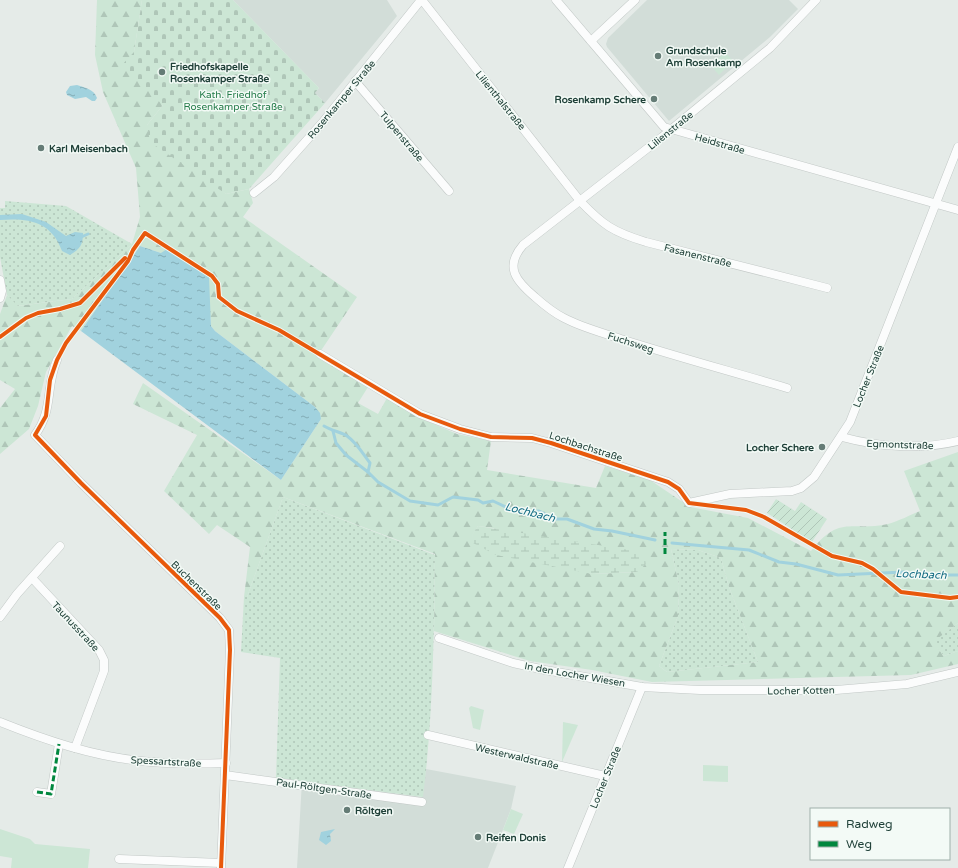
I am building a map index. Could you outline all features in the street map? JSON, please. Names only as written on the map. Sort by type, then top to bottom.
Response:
[{"type":"street","name":"Rosenkamper Straße","points":[[254,193],[279,172],[322,123],[422,0]]},
{"type":"street","name":"Lilienthalstraße","points":[[422,0],[580,201]]},
{"type":"street","name":"Heidstraße","points":[[556,0],[660,124],[670,130],[958,210]]},
{"type":"street","points":[[591,41],[635,0]]},
{"type":"street","name":"Lilienstraße","points":[[518,251],[523,245],[670,130],[770,48],[816,0]]},
{"type":"street","name":"Tulpenstraße","points":[[355,81],[449,191]]},
{"type":"street","name":"Locher Straße","points":[[689,503],[730,494],[780,493],[801,488],[814,477],[842,437],[871,370],[958,147]]},
{"type":"street","name":"Fasanenstraße","points":[[580,201],[607,227],[622,235],[827,288]]},
{"type":"street","name":"Fuchsweg","points":[[518,251],[514,267],[516,279],[546,307],[565,319],[653,349],[787,388]]},
{"type":"street","points":[[0,280],[2,291],[0,298]]},
{"type":"street","name":"Lochbachstraße","points":[[320,354],[420,414],[460,429],[491,437],[532,438],[551,442],[668,482],[680,489],[689,503]]},
{"type":"street","name":"Buchenstraße","points":[[57,360],[51,376],[46,416],[36,435],[81,483],[227,626],[230,634],[221,865],[133,864],[119,859]]},
{"type":"street","name":"Egmontstraße","points":[[842,437],[859,442],[918,446],[940,445],[958,441]]},
{"type":"street","points":[[0,617],[60,546]]},
{"type":"street","name":"Taunusstraße","points":[[32,578],[99,650],[104,660],[104,671],[76,748]]},
{"type":"street","name":"In den Locher Wiesen","points":[[439,638],[513,663],[538,669],[642,687]]},
{"type":"street","name":"Locher Kotten","points":[[642,687],[700,690],[836,690],[907,684],[958,672]]},
{"type":"street","name":"Locher Straße","points":[[568,868],[642,687]]},
{"type":"street","name":"Spessartstraße","points":[[0,722],[59,744],[139,761],[226,763]]},
{"type":"street","name":"Westerwaldstraße","points":[[428,735],[606,776]]},
{"type":"street","points":[[37,792],[51,794],[59,744]]},
{"type":"street","name":"Paul-Röltgen-Straße","points":[[225,775],[422,802]]},
{"type":"shaded area","points":[[233,0],[387,0],[397,16],[325,103],[315,93],[319,88]]},
{"type":"shaded area","name":"Grundschule Am Rosenkamp","points":[[647,0],[789,0],[798,9],[770,37],[669,121],[606,44],[608,38]]},
{"type":"shaded area","points":[[426,769],[516,786],[511,809],[488,868],[297,868],[302,781],[422,797]]},
{"type":"green space","points":[[97,0],[142,0],[134,52],[163,105],[147,125],[226,194],[249,189],[253,203],[243,217],[357,297],[318,355],[368,387],[358,403],[378,414],[387,398],[420,418],[457,434],[491,441],[487,470],[596,488],[605,466],[650,480],[690,507],[748,518],[811,551],[830,532],[838,528],[888,524],[920,511],[904,471],[958,452],[958,623],[933,642],[944,656],[958,651],[958,664],[911,675],[652,682],[592,670],[530,661],[434,631],[435,554],[283,497],[247,597],[244,597],[250,547],[217,525],[209,534],[164,491],[197,435],[133,404],[143,383],[281,480],[321,419],[315,407],[215,331],[211,326],[211,318],[161,253],[140,246],[81,331],[72,326],[46,372],[38,406],[29,429],[0,454],[0,408],[15,389],[0,380],[0,314],[7,295],[18,306],[72,299],[132,244],[140,217],[136,168],[103,92],[95,55]],"holes":[[[478,526],[493,528],[637,572],[592,574],[472,536]],[[671,549],[698,550],[721,558],[729,587],[758,662],[667,672],[659,666],[678,616],[679,585]]]},
{"type":"green space","name":"Kath. Friedhof Rosenkamper Straße","points":[[142,0],[233,0],[319,88],[315,93],[325,103],[249,189],[226,194],[150,142],[147,125],[163,105],[122,65],[134,52]]},
{"type":"green space","points":[[725,52],[733,61],[719,75],[711,66]]},
{"type":"green space","points":[[5,201],[66,206],[132,244],[72,299],[17,306],[7,295],[0,257],[0,208],[5,208]]},
{"type":"green space","points":[[283,497],[435,555],[431,706],[423,797],[276,778],[280,658],[241,652],[244,597],[247,597]]},
{"type":"green space","points":[[776,499],[795,511],[801,502],[827,519],[812,542],[767,513]]},
{"type":"green space","points":[[478,526],[630,550],[644,554],[646,564],[637,572],[592,574],[496,555],[473,543],[472,535]]},
{"type":"green space","points":[[671,549],[698,550],[721,558],[729,587],[758,662],[667,672],[659,666],[678,616],[679,585]]},
{"type":"green space","points":[[958,623],[958,651],[944,656],[932,642]]},
{"type":"green space","points":[[471,706],[484,710],[480,730],[473,728],[469,708]]},
{"type":"green space","points":[[563,722],[578,725],[562,762]]},
{"type":"green space","points":[[703,765],[728,766],[728,782],[703,781]]},
{"type":"green space","points":[[511,809],[523,814],[514,834],[503,830]]},
{"type":"green space","points":[[0,829],[30,839],[35,844],[90,849],[88,868],[11,868],[12,858],[0,856]]},
{"type":"water","points":[[77,85],[89,89],[94,93],[97,98],[95,101],[92,101],[86,97],[75,99],[67,95],[66,92],[70,86]]},
{"type":"water","points":[[22,214],[46,222],[66,236],[75,232],[83,233],[80,246],[70,255],[62,251],[52,233],[45,227],[29,221],[0,220],[0,215]]},
{"type":"water","points":[[140,246],[161,253],[167,249],[209,277],[211,326],[215,331],[315,407],[320,413],[321,419],[281,480],[81,331]]},
{"type":"water","points":[[335,829],[330,834],[331,841],[326,845],[319,840],[321,832]]},
{"type":"waterway","points":[[79,238],[88,234]]},
{"type":"waterway","name":"Lochbach","points":[[324,426],[345,435],[354,442],[370,463],[368,472]]},
{"type":"waterway","name":"Lochbach","points":[[333,431],[336,443],[346,455],[378,482],[410,501],[438,505],[453,497],[478,500],[483,503],[493,501],[510,509],[523,509],[528,512],[539,511],[555,519],[567,519],[594,529],[612,531],[655,540]]},
{"type":"waterway","name":"Lochbach","points":[[672,543],[749,550],[779,562],[796,564],[838,575],[904,572],[915,575],[958,575]]},
{"type":"marked path","points":[[665,532],[665,554]]},
{"type":"marked path","points":[[37,792],[51,794],[59,744]]},
{"type":"cycle path","points":[[221,868],[230,650],[229,630],[220,618],[81,483],[35,435],[46,416],[50,380],[57,360],[66,343],[128,261],[133,250],[145,233],[212,276],[218,284],[219,297],[237,311],[279,330],[420,414],[460,429],[491,437],[532,438],[551,443],[668,482],[679,489],[689,503],[746,510],[764,517],[832,556],[862,563],[873,569],[901,592],[950,598],[958,597]]},
{"type":"cycle path","points":[[0,337],[26,318],[38,313],[60,309],[80,303],[125,258]]},
{"type":"place","name":"Grundschule Am Rosenkamp","points":[[658,56]]},
{"type":"place","name":"Friedhofskapelle Rosenkamper Straße","points":[[162,72]]},
{"type":"place","name":"Rosenkamp Schere","points":[[654,99]]},
{"type":"place","name":"Karl Meisenbach","points":[[41,148]]},
{"type":"place","name":"Locher Schere","points":[[822,447]]},
{"type":"place","name":"Röltgen","points":[[347,810]]},
{"type":"place","name":"Reifen Donis","points":[[478,837]]}]
